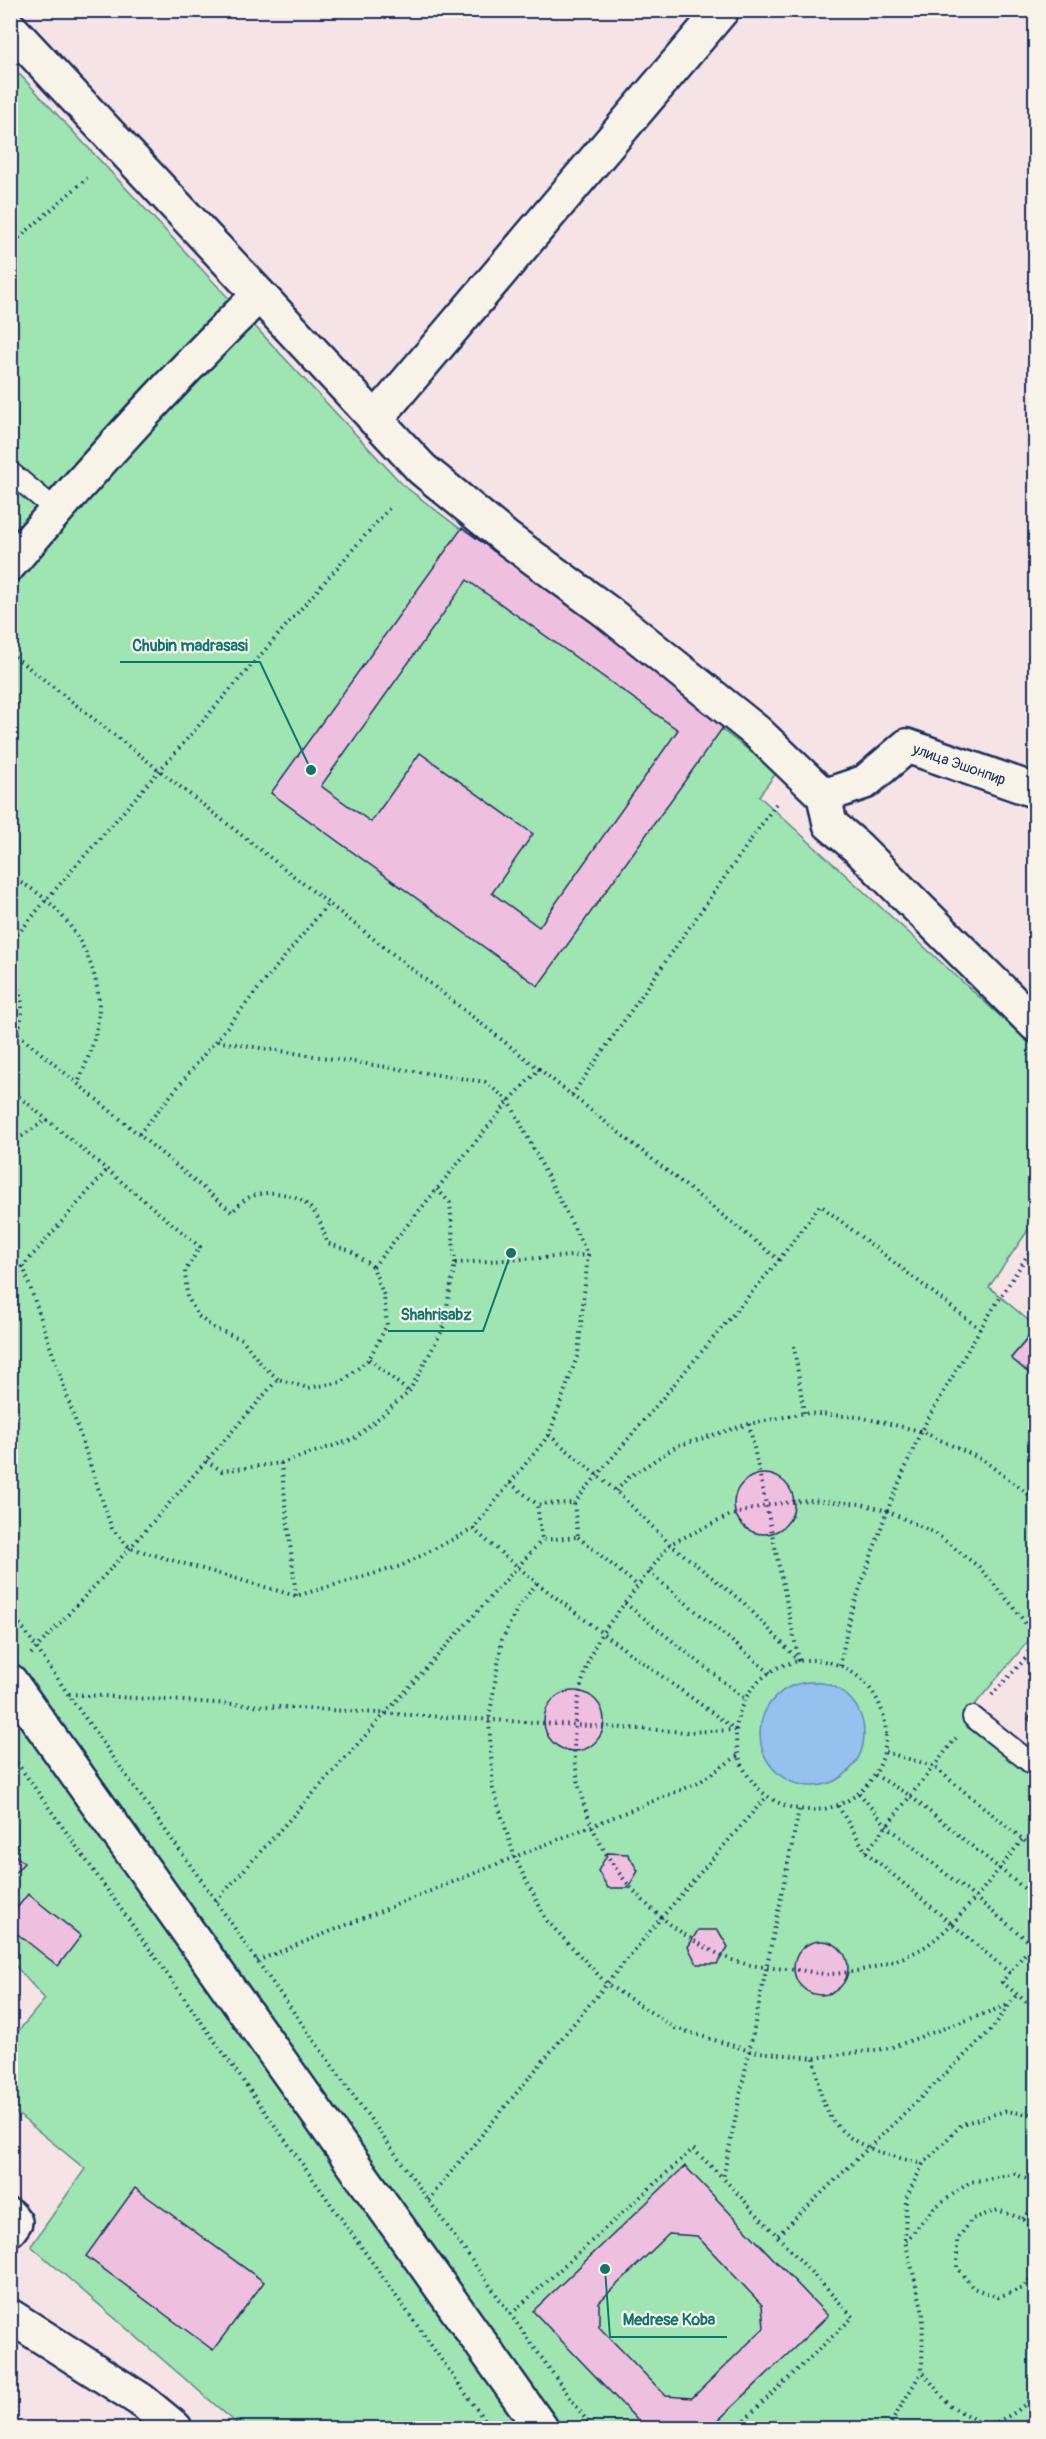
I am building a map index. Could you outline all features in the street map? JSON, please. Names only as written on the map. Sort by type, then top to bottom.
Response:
[{"type":"street","points":[[375,420],[722,10]]},
{"type":"street","points":[[10,28],[422,469],[505,537],[606,611],[757,732],[815,787],[830,824],[857,847],[1035,1025]]},
{"type":"street","points":[[10,564],[56,510],[225,327],[258,296]]},
{"type":"street","name":"улица Эшонпир","points":[[815,787],[865,782],[907,746],[1035,791]]},
{"type":"street","points":[[17,1671],[541,2428]]},
{"type":"street","points":[[10,2216],[15,2222],[10,2229]]},
{"type":"street","points":[[10,2316],[141,2400],[175,2428]]},
{"type":"lane","points":[[10,472],[56,510]]},
{"type":"lane","points":[[973,1717],[1035,1767]]},
{"type":"path","points":[[10,246],[87,178]]},
{"type":"path","points":[[10,944],[392,506]]},
{"type":"path","points":[[10,654],[779,1260]]},
{"type":"path","points":[[572,1095],[781,797],[815,787]]},
{"type":"path","points":[[10,878],[46,900],[74,930],[92,966],[99,1008],[94,1046],[78,1083]]},
{"type":"path","points":[[139,1134],[328,904]]},
{"type":"path","points":[[10,973],[18,985],[23,1006],[22,1022],[18,1034],[10,1045]]},
{"type":"path","points":[[10,1089],[200,1247],[185,1271],[187,1296],[198,1316],[215,1329],[242,1339],[261,1364],[278,1379],[308,1388],[342,1382],[369,1359],[387,1325],[384,1296],[373,1267],[351,1251],[327,1243],[323,1228],[313,1210],[293,1197],[270,1192],[248,1198],[232,1212],[18,1034]]},
{"type":"path","points":[[23,1266],[112,1529],[130,1548],[296,1596],[401,1566],[473,1529],[549,1435],[578,1353],[588,1255],[509,1101],[485,1082],[215,1041]]},
{"type":"path","points":[[373,1267],[509,1101],[539,1069]]},
{"type":"path","points":[[10,1139],[22,1136],[46,1120]]},
{"type":"path","points":[[10,1281],[106,1170]]},
{"type":"path","points":[[206,1461],[222,1471],[281,1463],[354,1439],[409,1392],[443,1329],[455,1263],[450,1203],[437,1189]]},
{"type":"path","points":[[578,1537],[574,1503],[779,1260],[820,1205],[980,1329]]},
{"type":"path","points":[[840,1666],[849,1619],[887,1511],[921,1431],[980,1329],[1035,1242]]},
{"type":"path","points":[[455,1263],[588,1255]]},
{"type":"path","points":[[794,1346],[804,1413]]},
{"type":"path","points":[[369,1359],[409,1392]]},
{"type":"path","points":[[17,1671],[130,1548],[278,1379]]},
{"type":"path","points":[[616,1491],[629,1477],[676,1446],[749,1424],[804,1413],[859,1416],[921,1431],[982,1460],[1035,1500]]},
{"type":"path","points":[[749,1424],[799,1661]]},
{"type":"path","points":[[549,1435],[616,1491],[670,1544],[744,1603],[799,1661]]},
{"type":"path","points":[[281,1463],[296,1596]]},
{"type":"path","points":[[510,1483],[537,1504],[574,1503]]},
{"type":"path","points":[[1022,1840],[951,1923],[922,1948],[875,1966],[830,1974],[765,1967],[729,1959],[687,1937],[661,1918],[632,1891],[605,1853],[591,1826],[578,1779],[573,1744],[574,1724],[590,1653],[602,1633],[670,1544],[729,1516],[766,1505],[808,1500],[862,1504],[887,1511],[935,1533],[979,1567],[1016,1610],[1035,1638]]},
{"type":"path","points":[[537,1504],[542,1540]]},
{"type":"path","points":[[473,1529],[518,1568],[602,1633],[736,1730]]},
{"type":"path","points":[[216,1901],[542,1540],[578,1537],[638,1586]]},
{"type":"path","points":[[649,1572],[770,1672]]},
{"type":"path","points":[[537,1583],[518,1607],[502,1640],[489,1719],[493,1789],[515,1858],[547,1921],[607,1984],[675,2028],[750,2051],[814,2058],[891,2048],[1008,2005]]},
{"type":"path","points":[[625,1603],[745,1699]]},
{"type":"path","points":[[10,1609],[257,1961],[592,2428]]},
{"type":"path","points":[[866,1852],[973,1717],[1035,1647]]},
{"type":"path","points":[[799,1661],[820,1661],[840,1666],[858,1676],[873,1692],[882,1710],[886,1731],[885,1752],[875,1775],[859,1793],[838,1806],[819,1810],[799,1810],[782,1805],[767,1796],[749,1778],[739,1755],[736,1730],[745,1699],[770,1672],[784,1665],[799,1661]]},
{"type":"path","points":[[68,1694],[689,1732],[736,1730]]},
{"type":"path","points":[[885,1752],[933,1766],[1035,1851]]},
{"type":"path","points":[[10,1753],[489,2428]]},
{"type":"path","points":[[257,1961],[698,1783],[739,1755]]},
{"type":"path","points":[[875,1775],[909,1795],[1035,1898]]},
{"type":"path","points":[[859,1793],[886,1825],[1034,1942],[1002,1982],[1035,2010]]},
{"type":"path","points":[[428,2201],[661,1918],[767,1796]]},
{"type":"path","points":[[838,1806],[866,1852],[1010,1973]]},
{"type":"path","points":[[723,2178],[799,1810]]},
{"type":"path","points":[[778,2235],[992,2029],[1017,1994]]},
{"type":"path","points":[[814,2058],[821,2096],[834,2123],[866,2148],[922,2164]]},
{"type":"path","points":[[888,2428],[922,2371],[923,2312],[905,2241],[906,2198],[922,2164],[962,2124],[1005,2111],[1035,2115]]},
{"type":"path","points":[[442,2364],[511,2314],[693,2149],[778,2235],[853,2318],[736,2428]]},
{"type":"path","points":[[905,2241],[934,2208],[970,2182],[1015,2174],[1035,2183]]},
{"type":"path","points":[[1023,2218],[1035,2205]]},
{"type":"path","points":[[1035,2235],[1023,2218],[998,2210],[972,2219],[957,2240],[957,2267],[973,2288],[998,2296],[1023,2288],[1035,2271]]},
{"type":"path","points":[[922,2371],[951,2406],[987,2428],[1016,2412],[1035,2394]]},
{"type":"green space","points":[[10,64],[403,485],[777,772],[759,796],[1035,1048],[1035,1220],[989,1287],[1035,1326],[1011,1358],[1035,1379],[1035,1633],[963,1719],[1035,1780],[1035,2428],[242,2428],[31,2246],[85,2169],[10,2108],[11,2040],[45,1999],[10,1960]]},
{"type":"water","points":[[812,1682],[832,1686],[849,1697],[860,1714],[864,1734],[860,1754],[849,1771],[832,1782],[812,1786],[792,1782],[775,1771],[764,1754],[760,1734],[764,1714],[775,1697],[792,1686]]},
{"type":"building","points":[[462,528],[729,719],[538,986],[271,793]],"holes":[[[467,580],[678,730],[539,927],[492,893],[533,834],[420,753],[371,822],[321,786]]]},
{"type":"building","points":[[1036,1329],[1036,1379],[1011,1358]]},
{"type":"building","points":[[758,1474],[770,1474],[781,1479],[789,1487],[794,1504],[792,1516],[781,1529],[770,1534],[758,1534],[747,1529],[739,1521],[734,1510],[734,1498],[739,1487],[747,1479]]},
{"type":"building","points":[[574,1691],[591,1696],[599,1704],[604,1721],[599,1738],[591,1746],[574,1751],[557,1746],[549,1738],[544,1721],[549,1704],[557,1696]]},
{"type":"building","points":[[1036,1709],[1036,1726],[1028,1719]]},
{"type":"building","points":[[10,1851],[24,1863],[10,1878]]},
{"type":"building","points":[[608,1853],[628,1854],[638,1871],[628,1888],[608,1888],[598,1871]]},
{"type":"building","points":[[28,1894],[81,1936],[58,1966],[10,1928],[10,1917]]},
{"type":"building","points":[[698,1930],[718,1930],[728,1947],[717,1964],[697,1964],[688,1947]]},
{"type":"building","points":[[821,1941],[831,1943],[840,1949],[846,1958],[848,1968],[846,1978],[840,1987],[831,1993],[821,1995],[811,1993],[802,1987],[796,1978],[794,1968],[796,1958],[802,1949],[811,1943]]},
{"type":"building","points":[[685,2166],[828,2316],[710,2428],[645,2428],[533,2311]],"holes":[[[669,2234],[697,2236],[762,2305],[764,2328],[692,2398],[666,2396],[599,2327],[599,2302]]]},
{"type":"building","points":[[135,2188],[264,2282],[213,2350],[86,2256]]},
{"type":"place","name":"Chubin madrasasi","points":[[311,770]]},
{"type":"place","name":"Shahrisabz","points":[[511,1253]]},
{"type":"place","name":"Medrese Koba","points":[[605,2269]]}]
